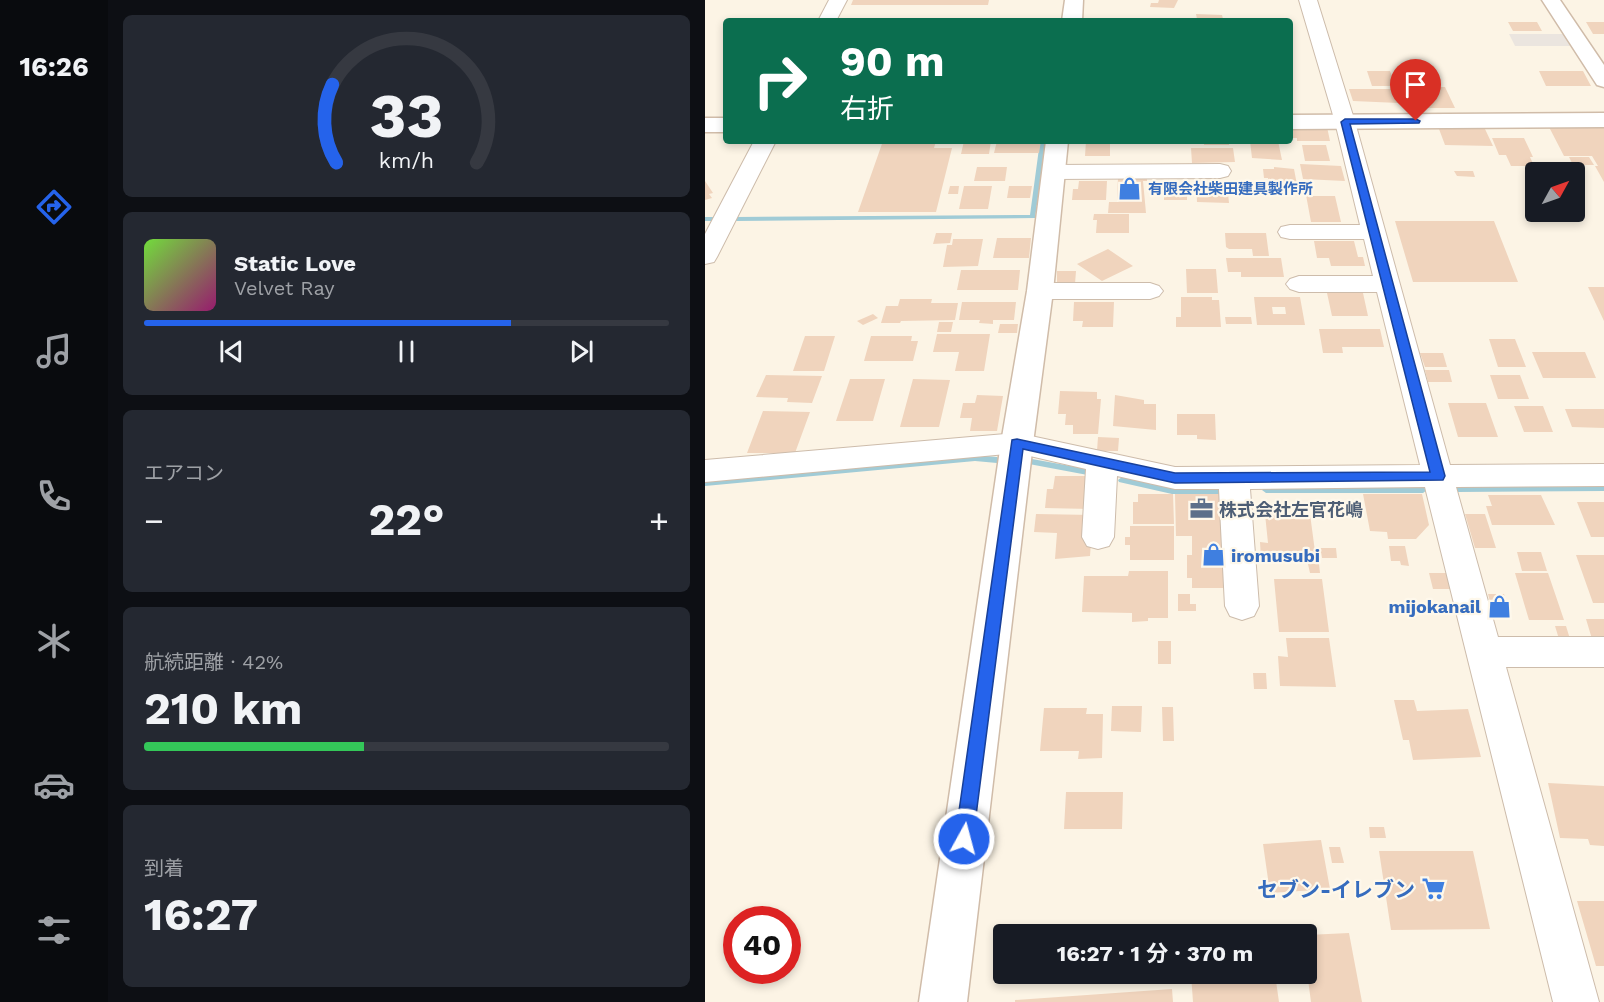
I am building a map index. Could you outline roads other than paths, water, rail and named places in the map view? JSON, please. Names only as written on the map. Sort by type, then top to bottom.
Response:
[{"type":"street","points":[[829,18],[838,0]]},
{"type":"street","points":[[1072,18],[1074,0]]},
{"type":"street","points":[[1308,0],[1345,122],[1577,1002]]},
{"type":"street","points":[[1551,0],[1602,74]]},
{"type":"street","points":[[1293,122],[1604,120]]},
{"type":"street","points":[[705,125],[723,125]]},
{"type":"street","points":[[705,258],[763,144]]},
{"type":"street","points":[[943,1002],[1017,443],[1040,291],[1056,156],[1220,171]]},
{"type":"street","points":[[1290,232],[1374,232]]},
{"type":"street","points":[[1299,284],[1387,284]]},
{"type":"street","points":[[1040,291],[1150,291]]},
{"type":"street","points":[[705,471],[1017,443],[1175,478],[1604,474]]},
{"type":"street","points":[[1098,537],[1102,462]]},
{"type":"street","points":[[1234,478],[1242,606]]},
{"type":"street","points":[[1484,652],[1604,652]]},
{"type":"waterway","points":[[736,219],[1033,217],[1043,144]]},
{"type":"waterway","points":[[705,219],[715,219]]},
{"type":"waterway","points":[[705,483],[975,458],[997,460]]},
{"type":"waterway","points":[[1032,462],[1093,473]]},
{"type":"waterway","points":[[1122,480],[1172,491],[1226,491]]},
{"type":"waterway","points":[[1457,489],[1604,488]]},
{"type":"waterway","points":[[1266,490],[1423,490]]},
{"type":"place","name":"有限会社柴田建具製作所","points":[[1130,189]]},
{"type":"place","name":"株式会社左官花嶋","points":[[1201,509]]},
{"type":"place","name":"iromusubi","points":[[1213,555]]},
{"type":"place","name":"mijokanail","points":[[1499,606]]},
{"type":"place","name":"セブン-イレブン","points":[[1433,889]]}]
